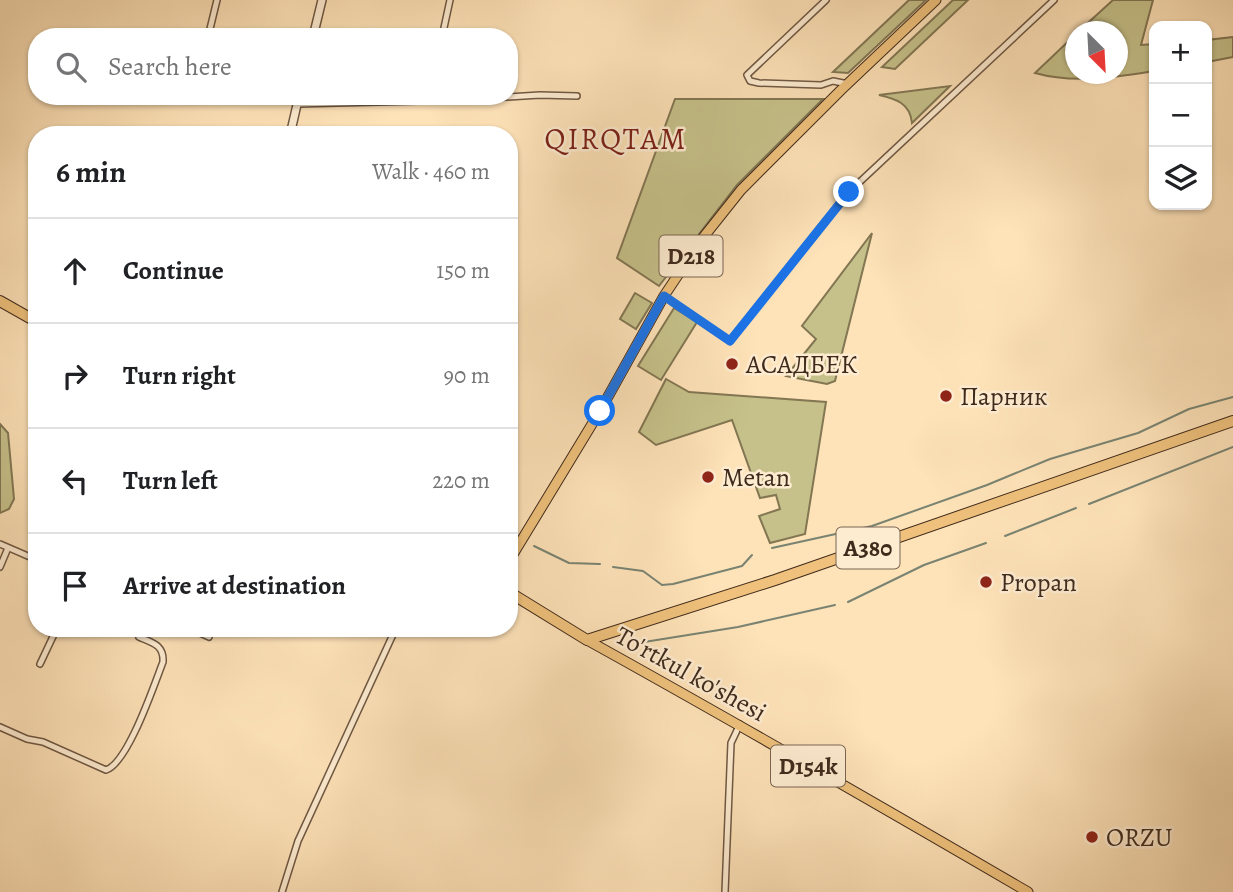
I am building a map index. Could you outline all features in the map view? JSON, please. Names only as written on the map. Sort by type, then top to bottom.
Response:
[{"type":"highway","points":[[0,301],[28,317]]},
{"type":"highway","name":"A380","points":[[587,640],[775,580],[1233,421]]},
{"type":"highway","points":[[518,598],[587,640]]},
{"type":"main road","name":"D218","points":[[518,546],[600,411],[664,296],[702,239],[741,190],[936,0]]},
{"type":"main road","name":"To'rtkul ko'shesi","points":[[587,640],[740,724],[1028,892]]},
{"type":"street","points":[[210,28],[217,0]]},
{"type":"street","points":[[315,28],[322,0]]},
{"type":"street","points":[[444,28],[450,0]]},
{"type":"street","points":[[826,0],[747,75],[750,81],[759,83],[821,85],[833,81],[848,84]]},
{"type":"street","points":[[664,296],[730,341],[849,192],[1054,0]]},
{"type":"street","points":[[518,96],[578,96]]},
{"type":"street","points":[[292,126],[297,105]]},
{"type":"street","points":[[0,544],[28,556]]},
{"type":"street","points":[[0,567],[8,548]]},
{"type":"street","points":[[40,664],[54,637]]},
{"type":"street","points":[[0,727],[27,739],[43,741],[106,770],[112,768],[129,746],[163,662],[164,653],[159,646],[139,637]]},
{"type":"street","points":[[282,892],[298,841],[392,637]]},
{"type":"street","points":[[725,892],[732,743],[740,724]]},
{"type":"shaded area","points":[[909,0],[926,0],[848,73],[833,72]]},
{"type":"shaded area","points":[[953,0],[968,0],[895,69],[882,67]]},
{"type":"shaded area","points":[[1113,0],[1153,0],[1141,45],[1149,44],[1149,72],[1128,74],[1128,21],[1090,21]]},
{"type":"shaded area","points":[[1233,37],[1233,57],[1212,61],[1212,39]]},
{"type":"shaded area","points":[[1065,44],[1065,78],[1035,73]]},
{"type":"shaded area","points":[[950,86],[912,123],[905,106],[879,95]]},
{"type":"shaded area","points":[[675,99],[823,99],[737,185],[659,286],[617,258]]},
{"type":"shaded area","points":[[872,233],[835,381],[827,384],[786,376],[816,339],[802,326]]},
{"type":"shaded area","points":[[635,293],[652,303],[636,329],[620,319]]},
{"type":"shaded area","points":[[674,308],[697,322],[661,380],[638,366]]},
{"type":"shaded area","points":[[666,379],[689,392],[826,402],[805,534],[770,543],[759,516],[780,509],[776,495],[760,498],[732,420],[656,445],[639,432]]},
{"type":"shaded area","points":[[0,424],[8,433],[14,499],[9,509],[0,513]]},
{"type":"waterway","points":[[772,548],[872,526],[987,485],[1050,459],[1138,433],[1189,409],[1233,397]]},
{"type":"waterway","points":[[1089,504],[1233,447]]},
{"type":"waterway","points":[[1005,536],[1076,508]]},
{"type":"waterway","points":[[848,602],[924,565],[986,543]]},
{"type":"waterway","points":[[534,546],[569,563],[600,564]]},
{"type":"waterway","points":[[613,567],[643,571],[662,585],[742,566],[752,555]]},
{"type":"waterway","points":[[638,643],[738,627],[835,605]]},
{"type":"place","name":"АСАДБЕК","points":[[732,364]]},
{"type":"place","name":"Парник","points":[[946,396]]},
{"type":"place","name":"Metan","points":[[708,477]]},
{"type":"place","name":"Propan","points":[[986,582]]},
{"type":"place","name":"ORZU","points":[[1092,837]]},
{"type":"district","name":"QIRQTAM","points":[[616,139]]},
{"type":"route","points":[[600,411],[664,296],[730,341],[849,192]]}]
